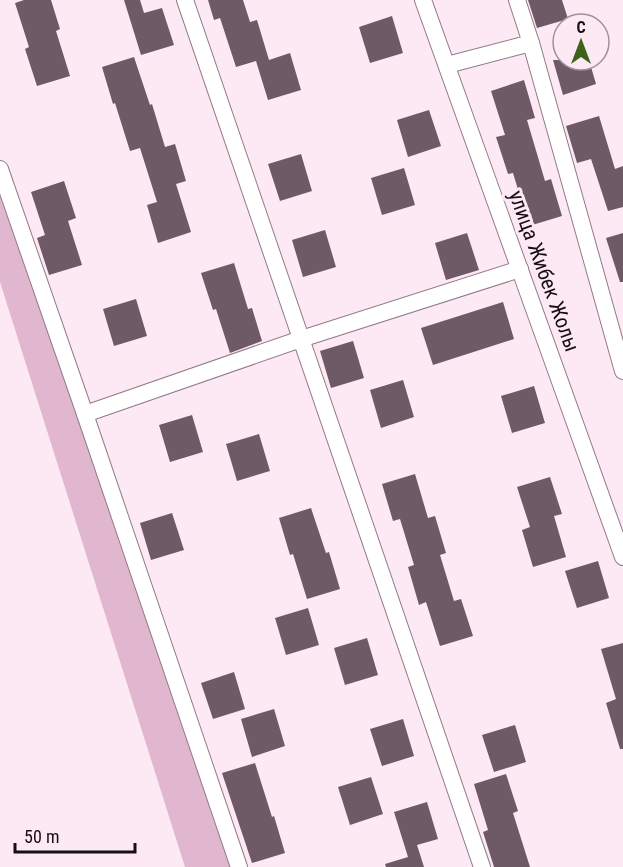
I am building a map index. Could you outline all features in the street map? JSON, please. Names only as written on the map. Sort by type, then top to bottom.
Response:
[{"type":"street","points":[[185,0],[482,867]]},
{"type":"street","name":"улица Жибек Жолы","points":[[423,0],[623,557]]},
{"type":"street","points":[[517,0],[623,371]]},
{"type":"street","points":[[447,65],[531,43]]},
{"type":"street","points":[[0,169],[239,867]]},
{"type":"street","points":[[85,414],[301,339],[520,269]]},
{"type":"shaded area","points":[[0,172],[238,867],[185,867],[0,282]]},
{"type":"building","points":[[24,0],[51,0],[60,29],[56,31],[70,76],[37,86],[25,49],[29,47],[15,3]]},
{"type":"building","points":[[124,0],[140,0],[144,13],[162,8],[174,45],[141,55]]},
{"type":"building","points":[[208,0],[243,0],[250,22],[257,20],[269,60],[290,53],[301,90],[268,100],[256,61],[236,67],[220,18],[214,20]]},
{"type":"building","points":[[528,0],[562,0],[566,12],[551,12],[551,24],[537,28]]},
{"type":"building","points":[[392,16],[403,53],[370,63],[359,27]]},
{"type":"building","points":[[134,57],[165,147],[175,144],[186,181],[176,184],[191,232],[158,243],[147,205],[157,202],[140,148],[130,151],[102,67]]},
{"type":"building","points":[[556,72],[592,72],[596,84],[563,95]]},
{"type":"building","points":[[524,80],[535,118],[527,120],[545,181],[551,179],[562,216],[529,226],[513,173],[508,174],[496,137],[505,135],[491,91]]},
{"type":"building","points":[[429,110],[441,146],[408,157],[397,120]]},
{"type":"building","points":[[599,116],[615,169],[623,166],[623,207],[608,211],[591,159],[577,163],[566,126]]},
{"type":"building","points":[[301,154],[312,191],[280,201],[268,164]]},
{"type":"building","points":[[404,168],[415,205],[382,215],[371,178]]},
{"type":"building","points":[[64,181],[76,218],[68,221],[82,265],[49,275],[37,238],[45,235],[31,192]]},
{"type":"building","points":[[325,230],[336,267],[303,277],[292,240]]},
{"type":"building","points":[[467,233],[479,270],[446,280],[435,243]]},
{"type":"building","points":[[623,233],[623,282],[620,282],[606,238]]},
{"type":"building","points":[[234,263],[248,309],[252,308],[262,341],[230,353],[216,309],[213,310],[201,273]]},
{"type":"building","points":[[136,299],[147,336],[114,346],[103,309]]},
{"type":"building","points":[[503,302],[514,339],[433,365],[421,328]]},
{"type":"building","points":[[353,341],[364,378],[331,388],[320,351]]},
{"type":"building","points":[[403,380],[414,417],[381,428],[370,390]]},
{"type":"building","points":[[534,386],[545,423],[512,433],[501,396]]},
{"type":"building","points":[[192,415],[203,452],[170,462],[159,425]]},
{"type":"building","points":[[259,434],[270,471],[237,481],[226,444]]},
{"type":"building","points":[[415,474],[428,518],[435,516],[446,553],[440,555],[454,601],[461,599],[473,636],[440,646],[426,602],[419,605],[408,567],[414,565],[400,519],[393,521],[382,484]]},
{"type":"building","points":[[550,477],[562,514],[554,516],[566,557],[533,567],[522,530],[530,527],[517,487]]},
{"type":"building","points":[[311,508],[326,553],[329,552],[340,589],[307,599],[279,518]]},
{"type":"building","points":[[172,513],[184,550],[151,560],[140,523]]},
{"type":"building","points":[[598,561],[609,598],[577,608],[565,571]]},
{"type":"building","points":[[308,608],[319,645],[286,655],[275,618]]},
{"type":"building","points":[[367,638],[378,675],[345,685],[334,648]]},
{"type":"building","points":[[623,643],[623,749],[620,749],[606,703],[616,699],[601,649]]},
{"type":"building","points":[[234,672],[245,709],[213,719],[201,683]]},
{"type":"building","points":[[274,709],[285,746],[252,757],[241,719]]},
{"type":"building","points":[[403,719],[414,756],[382,766],[370,729]]},
{"type":"building","points":[[515,725],[526,762],[494,772],[482,735]]},
{"type":"building","points":[[255,763],[285,853],[252,863],[222,773]]},
{"type":"building","points":[[506,774],[518,811],[513,813],[530,867],[494,867],[483,832],[488,830],[474,784]]},
{"type":"building","points":[[371,777],[383,814],[350,825],[338,787]]},
{"type":"building","points":[[427,802],[438,839],[417,845],[424,867],[386,867],[385,864],[408,857],[394,812]]}]
